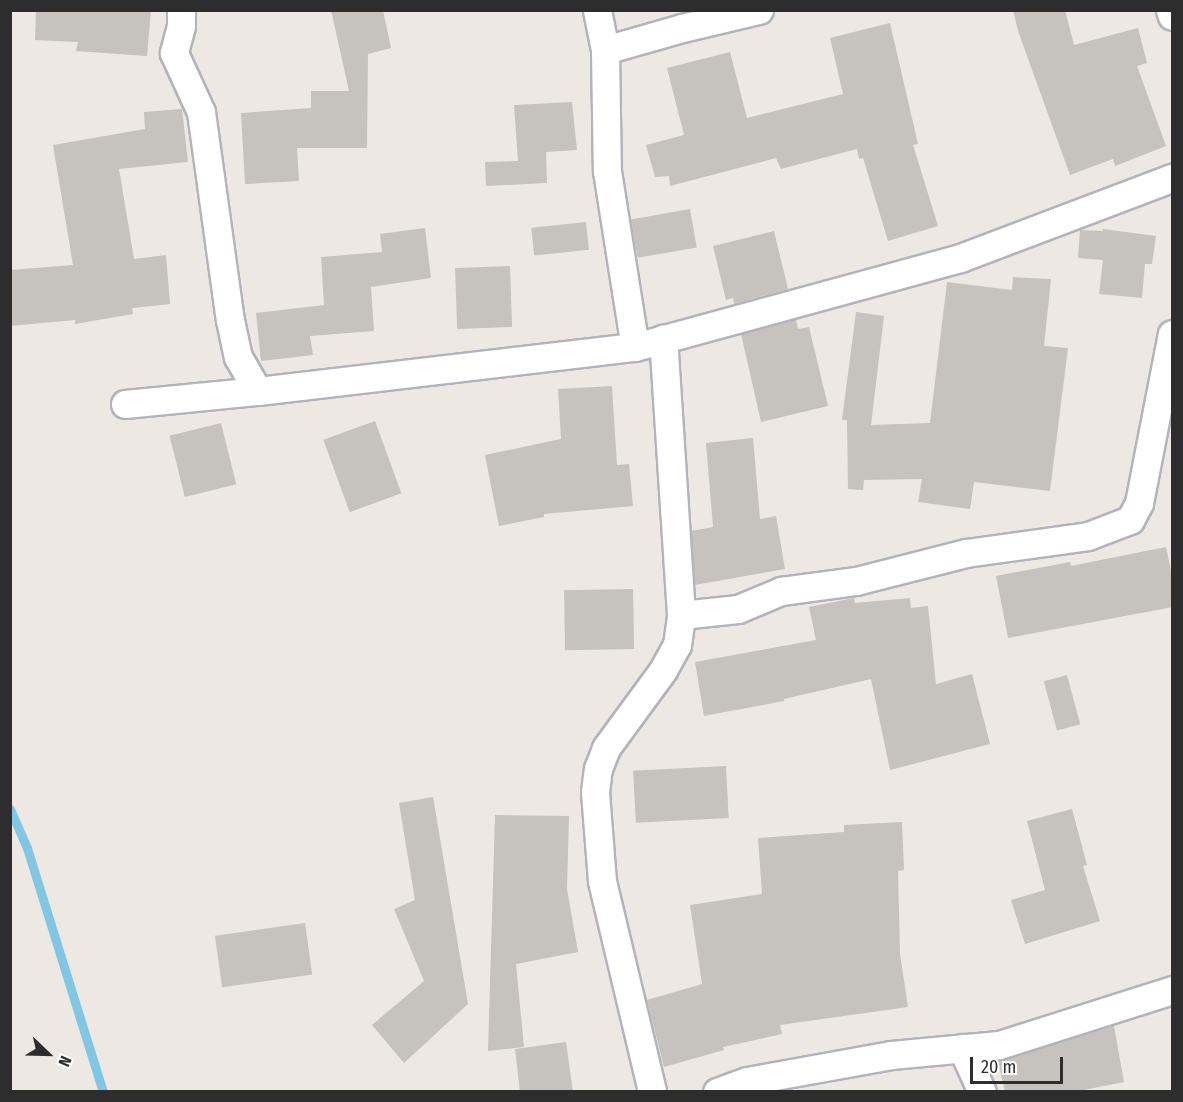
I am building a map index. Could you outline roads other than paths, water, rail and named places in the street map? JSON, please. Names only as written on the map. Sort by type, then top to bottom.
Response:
[{"type":"street","points":[[181,10],[181,26],[174,53],[201,112],[230,320],[238,357],[258,391]]},
{"type":"street","points":[[597,10],[605,50],[607,171],[635,347]]},
{"type":"street","points":[[605,50],[682,28],[759,10]]},
{"type":"street","points":[[1170,10],[1173,16]]},
{"type":"street","points":[[125,404],[258,391],[635,347],[960,258],[1173,178]]},
{"type":"street","points":[[681,615],[738,609],[781,591],[856,581],[966,553],[1088,536],[1130,520],[1139,503],[1173,334]]},
{"type":"street","points":[[654,1091],[602,881],[595,792],[598,769],[606,748],[663,670],[677,645],[681,615],[663,339]]},
{"type":"street","points":[[717,1092],[747,1081],[891,1055],[999,1045],[1173,990]]},
{"type":"street","points":[[962,1048],[982,1092]]},
{"type":"waterway","points":[[10,809],[27,848],[103,1092]]}]
